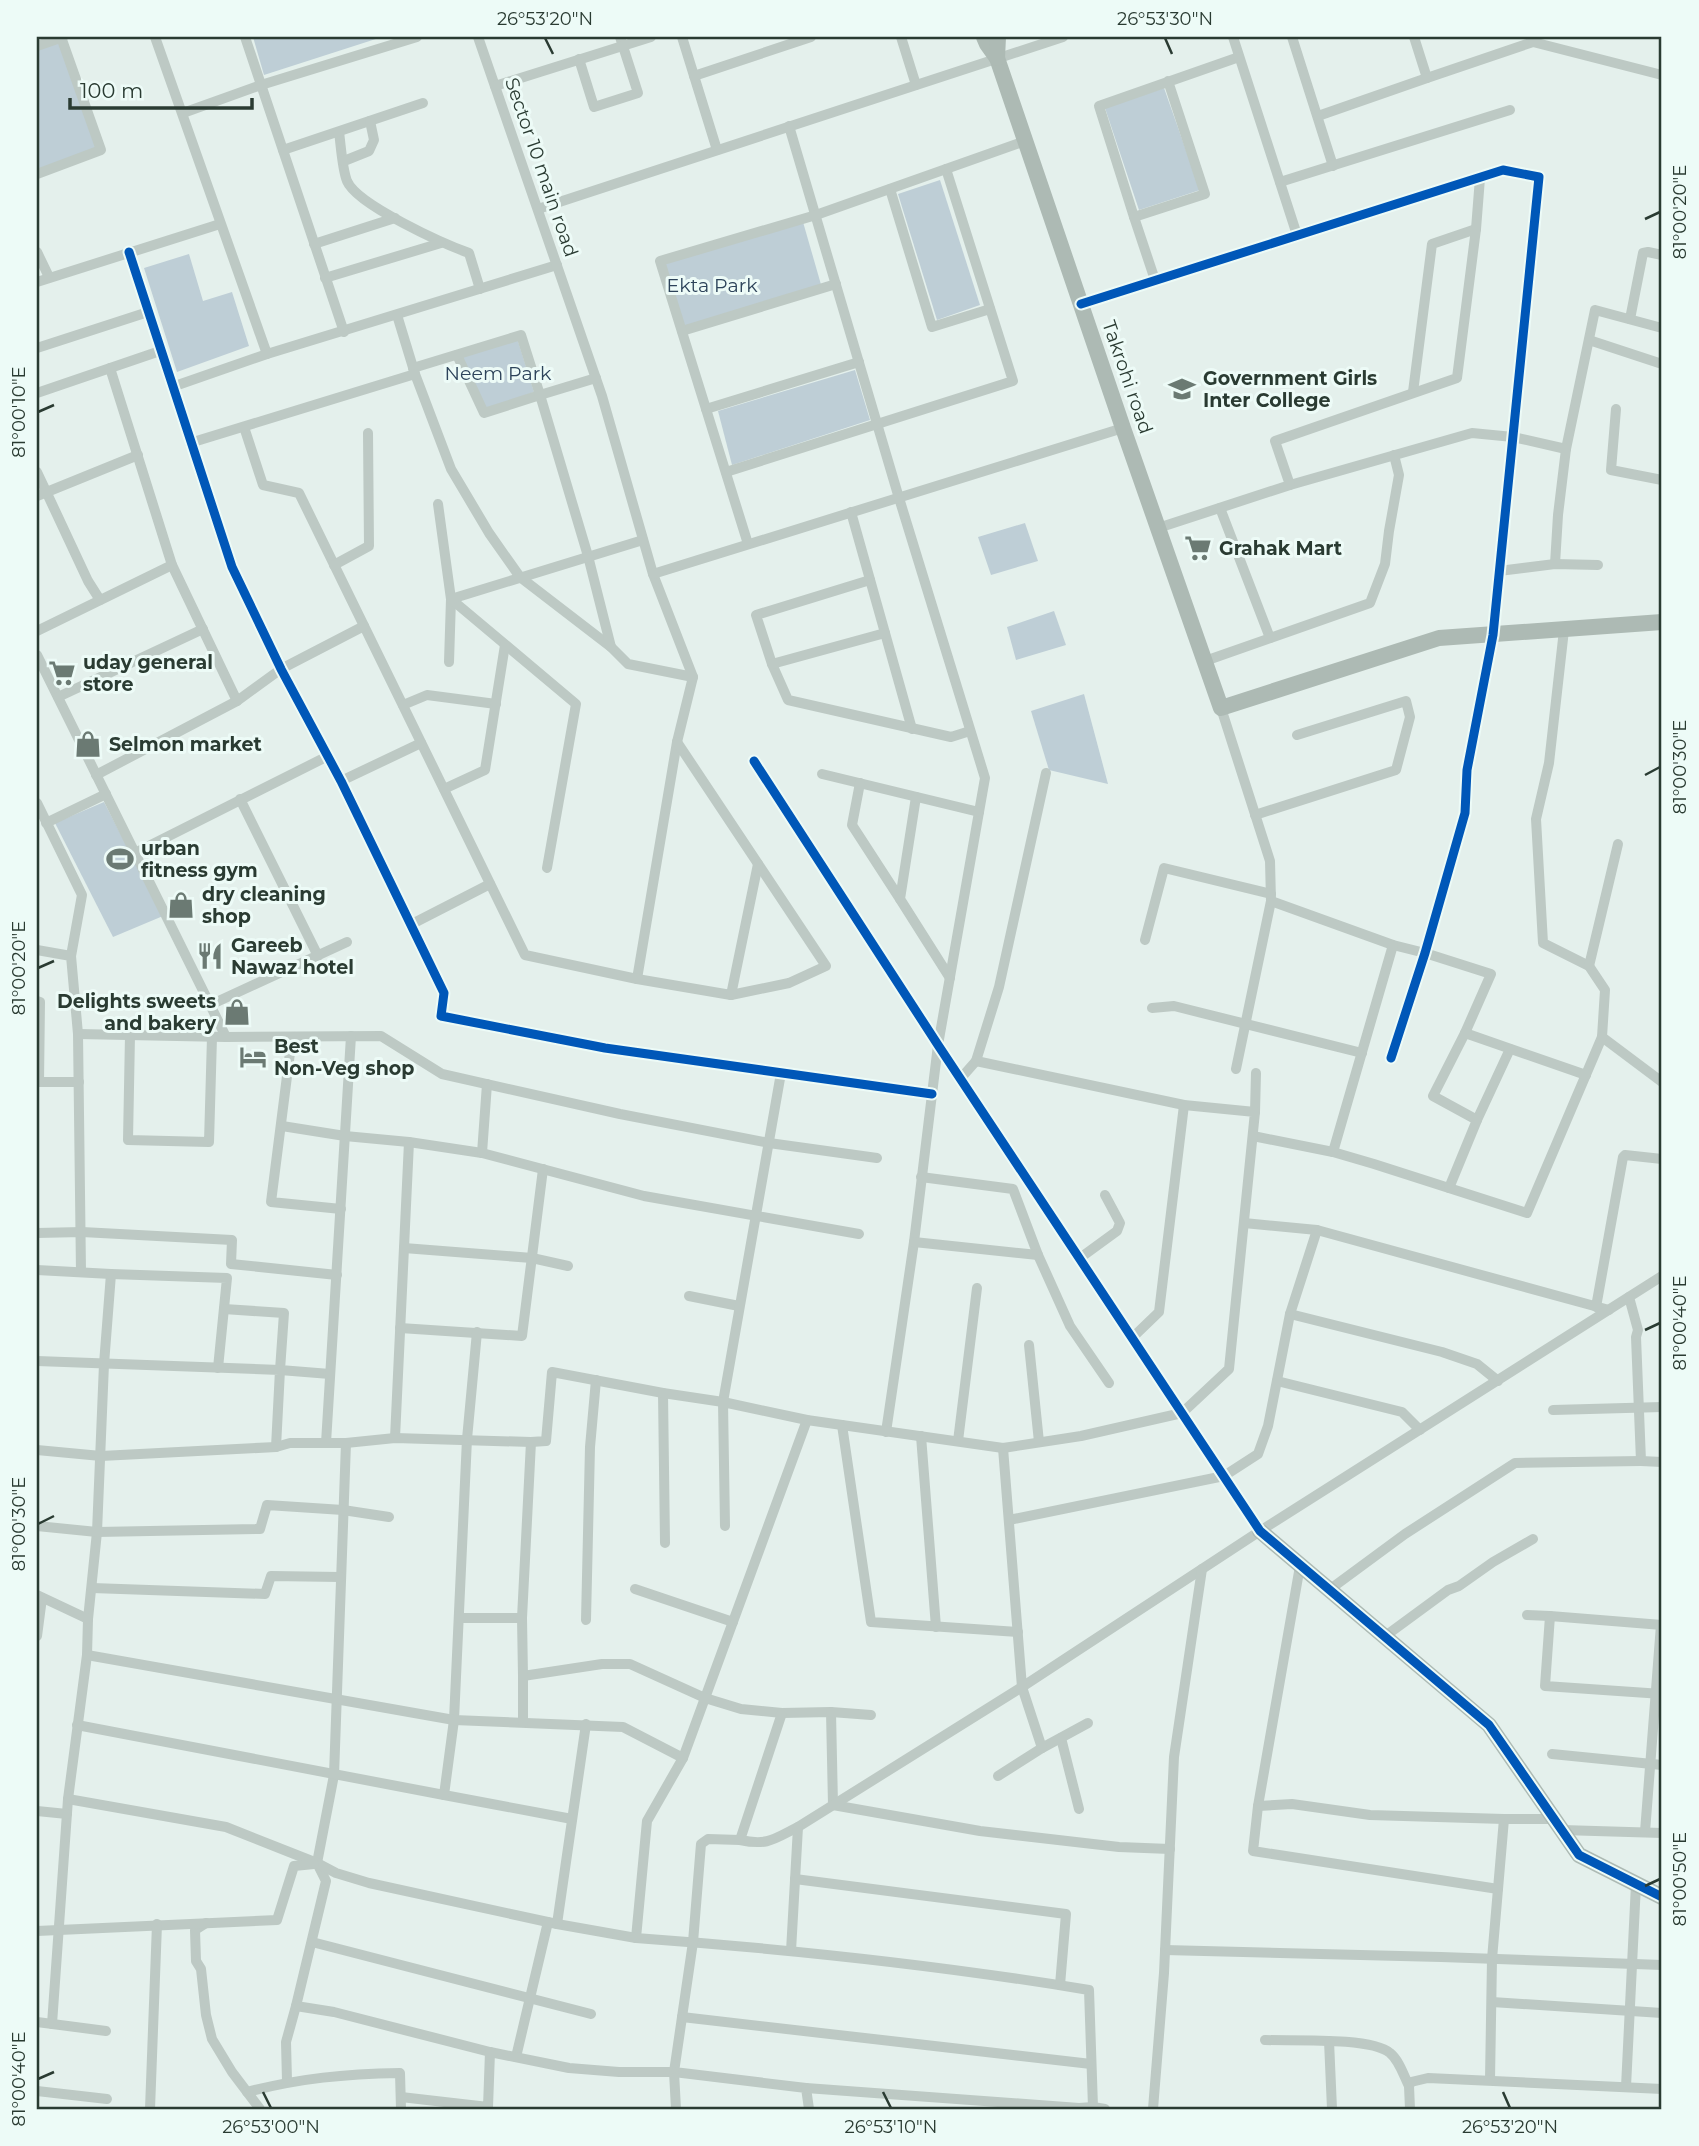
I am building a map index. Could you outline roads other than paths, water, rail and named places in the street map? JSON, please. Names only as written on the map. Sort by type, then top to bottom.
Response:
[{"type":"street","points":[[37,46],[62,37],[101,150],[37,173]]},
{"type":"street","points":[[155,37],[267,354]]},
{"type":"street","points":[[245,37],[344,332]]},
{"type":"street","points":[[183,113],[394,40],[417,37]]},
{"type":"street","name":"Sector 10 main road","points":[[478,37],[596,378],[653,573],[693,677]]},
{"type":"street","points":[[495,86],[579,59],[621,41],[651,37]]},
{"type":"street","points":[[682,37],[717,150]]},
{"type":"street","points":[[694,76],[811,37]]},
{"type":"street","points":[[901,37],[916,85]]},
{"type":"street","points":[[984,37],[998,58]]},
{"type":"street","points":[[998,37],[998,58]]},
{"type":"street","points":[[538,209],[1063,37]]},
{"type":"street","points":[[1233,37],[1297,235]]},
{"type":"street","points":[[1292,37],[1333,166]]},
{"type":"street","points":[[1414,37],[1427,78]]},
{"type":"street","points":[[1318,116],[1533,40],[1662,75]]},
{"type":"street","points":[[579,59],[594,107],[638,93],[621,41]]},
{"type":"street","points":[[1155,280],[1099,106],[1239,57]]},
{"type":"street","name":"Takrohi road","points":[[998,58],[1123,428],[1222,708]]},
{"type":"street","points":[[1134,217],[1205,194],[1168,81]]},
{"type":"street","points":[[283,150],[423,103]]},
{"type":"street","points":[[1280,182],[1510,110]]},
{"type":"street","points":[[344,161],[369,150],[374,140],[370,121]]},
{"type":"street","points":[[789,126],[985,778],[938,1045],[914,1242],[886,1432]]},
{"type":"street","points":[[339,132],[347,183],[373,206],[441,243],[470,253],[480,289]]},
{"type":"street","points":[[748,544],[660,261],[816,215],[1026,141]]},
{"type":"street","points":[[726,472],[1013,381],[946,169]]},
{"type":"street","points":[[1081,304],[1503,170],[1539,177],[1493,635],[1467,770],[1465,813],[1391,1059]]},
{"type":"street","points":[[1290,485],[1275,440],[1457,378],[1480,178]]},
{"type":"street","points":[[890,189],[932,327],[989,309]]},
{"type":"street","points":[[314,244],[395,218]]},
{"type":"street","points":[[37,282],[220,224]]},
{"type":"street","points":[[1413,392],[1432,244],[1476,229]]},
{"type":"street","points":[[325,278],[441,243]]},
{"type":"street","points":[[37,252],[49,277]]},
{"type":"street","points":[[129,252],[232,567],[281,668],[341,781],[444,993],[441,1016],[605,1048],[932,1094]]},
{"type":"street","points":[[1630,319],[1643,253],[1662,255]]},
{"type":"street","points":[[172,387],[267,354],[556,265]]},
{"type":"street","points":[[682,331],[836,284]]},
{"type":"street","points":[[1555,564],[1566,449],[1595,310],[1662,328]]},
{"type":"street","points":[[37,348],[148,312]]},
{"type":"street","points":[[397,315],[414,371],[451,469],[489,533],[520,577],[611,647],[628,664],[693,677],[677,742],[637,979]]},
{"type":"street","points":[[190,443],[521,335],[588,556],[611,647]]},
{"type":"street","points":[[1589,340],[1662,364]]},
{"type":"street","points":[[37,393],[160,351]]},
{"type":"street","points":[[457,355],[484,413],[596,378]]},
{"type":"street","points":[[706,409],[859,362]]},
{"type":"street","points":[[110,368],[172,565],[237,702]]},
{"type":"street","points":[[1616,408],[1611,470],[1662,480]]},
{"type":"street","points":[[244,427],[263,485],[299,493],[525,955],[637,979],[731,995],[789,983],[826,966],[677,742]]},
{"type":"street","points":[[653,573],[1123,428]]},
{"type":"street","points":[[334,565],[369,546],[368,433]]},
{"type":"street","points":[[1158,528],[1290,485],[1472,433],[1513,437],[1566,449]]},
{"type":"street","points":[[42,494],[138,455]]},
{"type":"street","points":[[1205,661],[1370,603],[1385,565],[1399,475],[1394,455]]},
{"type":"street","points":[[37,472],[42,494],[100,600]]},
{"type":"street","points":[[438,504],[451,599],[449,662]]},
{"type":"street","points":[[1220,508],[1270,638]]},
{"type":"street","points":[[851,512],[912,729]]},
{"type":"street","points":[[451,599],[643,540]]},
{"type":"street","points":[[1499,571],[1555,564],[1598,565]]},
{"type":"street","points":[[37,631],[172,565]]},
{"type":"street","points":[[870,580],[756,615],[788,700],[951,737],[971,731]]},
{"type":"street","points":[[451,599],[576,704],[547,868]]},
{"type":"street","points":[[1236,1069],[1271,898],[1270,861],[1222,708],[1439,638],[1662,622]]},
{"type":"street","points":[[96,775],[237,702],[281,668],[365,626]]},
{"type":"street","points":[[58,697],[203,629]]},
{"type":"street","points":[[1253,1136],[1333,1152],[1527,1213],[1602,1037],[1605,990],[1589,966],[1543,943],[1536,819],[1549,763],[1564,630]]},
{"type":"street","points":[[772,663],[885,633]]},
{"type":"street","points":[[444,789],[485,770],[505,645]]},
{"type":"street","points":[[38,660],[226,1037]]},
{"type":"street","points":[[403,705],[427,695],[496,704]]},
{"type":"street","points":[[1255,815],[1396,770],[1410,717],[1406,701],[1297,736]]},
{"type":"street","points":[[341,781],[421,743]]},
{"type":"street","points":[[135,853],[328,756]]},
{"type":"street","points":[[754,761],[938,1045],[1260,1531],[1489,1725],[1579,1855],[1662,1897]]},
{"type":"street","points":[[961,1078],[976,1061],[999,987],[1046,773]]},
{"type":"street","points":[[822,774],[979,812]]},
{"type":"street","points":[[860,783],[852,825],[950,978]]},
{"type":"street","points":[[46,823],[106,794]]},
{"type":"street","points":[[900,899],[916,797]]},
{"type":"street","points":[[240,799],[318,956]]},
{"type":"street","points":[[37,803],[82,895],[71,956],[78,1034],[81,1272]]},
{"type":"street","points":[[1589,966],[1618,844]]},
{"type":"street","points":[[731,995],[758,864]]},
{"type":"street","points":[[1145,940],[1164,868],[1271,898],[1393,945],[1491,974],[1433,1096],[1477,1120]]},
{"type":"street","points":[[410,925],[490,884]]},
{"type":"street","points":[[210,1004],[347,942]]},
{"type":"street","points":[[1333,1152],[1393,945]]},
{"type":"street","points":[[37,950],[71,956]]},
{"type":"street","points":[[37,1001],[40,1002],[39,1083],[79,1082]]},
{"type":"street","points":[[1152,1008],[1174,1006],[1362,1053]]},
{"type":"street","points":[[1465,1032],[1586,1075]]},
{"type":"street","points":[[78,1034],[212,1037],[381,1036],[442,1074],[620,1114],[769,1143],[877,1158]]},
{"type":"street","points":[[130,1035],[128,1140],[209,1143],[212,1037]]},
{"type":"street","points":[[326,1443],[351,1036]]},
{"type":"street","points":[[292,1037],[271,1202],[341,1209]]},
{"type":"street","points":[[1602,1037],[1662,1083]]},
{"type":"street","points":[[1449,1188],[1510,1049]]},
{"type":"street","points":[[976,1061],[1184,1105],[1255,1112]]},
{"type":"street","points":[[725,1526],[723,1402],[781,1073]]},
{"type":"street","points":[[37,1450],[101,1456],[395,1438],[546,1441],[552,1372],[723,1402],[807,1420],[1003,1447],[1081,1436],[1182,1413],[1229,1369],[1253,1136],[1256,1073]]},
{"type":"street","points":[[482,1153],[487,1084]]},
{"type":"street","points":[[1132,1338],[1159,1312],[1184,1105]]},
{"type":"street","points":[[282,1126],[482,1153],[644,1196],[859,1234]]},
{"type":"street","points":[[395,1438],[409,1142]]},
{"type":"street","points":[[1596,1307],[1623,1157],[1625,1154],[1662,1159]]},
{"type":"street","points":[[400,1328],[522,1336],[543,1169]]},
{"type":"street","points":[[920,1177],[1013,1189],[1038,1255],[1070,1326],[1109,1383]]},
{"type":"street","points":[[1080,1258],[1117,1231],[1121,1223],[1104,1195]]},
{"type":"street","points":[[1244,1223],[1317,1230],[1609,1310]]},
{"type":"street","points":[[1009,1520],[1224,1476],[1258,1454],[1268,1426],[1290,1314],[1317,1230]]},
{"type":"street","points":[[37,1233],[82,1232],[232,1240],[218,1368]]},
{"type":"street","points":[[914,1242],[1038,1255]]},
{"type":"street","points":[[404,1248],[532,1258],[568,1266]]},
{"type":"street","points":[[231,1264],[337,1275]]},
{"type":"street","points":[[37,1270],[227,1278]]},
{"type":"street","points":[[52,2024],[68,1799],[87,1655],[97,1532],[104,1364],[111,1274]]},
{"type":"street","points":[[676,2109],[674,2072],[693,1942],[701,1844],[708,1839],[768,1842],[798,1827],[1022,1687],[1260,1531],[1662,1276]]},
{"type":"street","points":[[958,1441],[977,1288]]},
{"type":"street","points":[[689,1296],[739,1306]]},
{"type":"street","points":[[1629,1297],[1637,1330],[1641,1461]]},
{"type":"street","points":[[224,1308],[284,1313],[276,1447]]},
{"type":"street","points":[[1290,1314],[1442,1352],[1477,1364],[1498,1381]]},
{"type":"street","points":[[444,1795],[454,1720],[467,1439],[477,1332]]},
{"type":"street","points":[[1029,1345],[1039,1442]]},
{"type":"street","points":[[37,1362],[330,1374]]},
{"type":"street","points":[[586,1620],[590,1447],[596,1380]]},
{"type":"street","points":[[1277,1381],[1402,1412],[1419,1430]]},
{"type":"street","points":[[663,1393],[665,1543]]},
{"type":"street","points":[[1553,1410],[1662,1407]]},
{"type":"street","points":[[636,1938],[647,1821],[683,1758],[807,1420]]},
{"type":"street","points":[[842,1425],[871,1622],[1018,1632]]},
{"type":"street","points":[[921,1436],[936,1627]]},
{"type":"street","points":[[523,1722],[522,1618],[531,1442]]},
{"type":"street","points":[[287,2081],[286,2042],[326,1881],[317,1863],[334,1775],[346,1443]]},
{"type":"street","points":[[1003,1447],[1022,1687],[1042,1748]]},
{"type":"street","points":[[1329,1590],[1405,1534],[1515,1463],[1662,1462]]},
{"type":"street","points":[[37,1526],[97,1532],[260,1529],[267,1505],[343,1510],[389,1517]]},
{"type":"street","points":[[1384,1637],[1448,1590],[1459,1586],[1533,1539]]},
{"type":"street","points":[[1300,1566],[1258,1806],[1253,1851],[1498,1888]]},
{"type":"street","points":[[1153,2109],[1165,1950],[1174,1757],[1202,1569]]},
{"type":"street","points":[[92,1588],[265,1594],[271,1576],[340,1577]]},
{"type":"street","points":[[635,1589],[733,1622]]},
{"type":"street","points":[[37,1636],[40,1597],[89,1619]]},
{"type":"street","points":[[1527,1615],[1661,1625],[1657,1764],[1646,1832]]},
{"type":"street","points":[[1550,1616],[1545,1686],[1659,1694]]},
{"type":"street","points":[[459,1618],[522,1618]]},
{"type":"street","points":[[87,1655],[454,1720],[624,1727],[683,1758]]},
{"type":"street","points":[[523,1676],[602,1664],[629,1664],[705,1698],[741,1709],[870,1715]]},
{"type":"street","points":[[831,1712],[833,1805]]},
{"type":"street","points":[[740,1840],[782,1713]]},
{"type":"street","points":[[998,1776],[1088,1723]]},
{"type":"street","points":[[77,1724],[572,1819]]},
{"type":"street","points":[[516,2057],[553,1923],[586,1724]]},
{"type":"street","points":[[1061,1738],[1079,1809]]},
{"type":"street","points":[[1552,1754],[1657,1764]]},
{"type":"street","points":[[68,1799],[226,1827],[337,1873],[369,1883],[553,1923],[636,1938],[791,1951],[984,1972],[1089,1990],[1093,2106]]},
{"type":"street","points":[[1258,1806],[1292,1804],[1370,1815],[1504,1819],[1662,1833]]},
{"type":"street","points":[[833,1805],[980,1831],[1119,1847],[1170,1849]]},
{"type":"street","points":[[37,1811],[67,1814]]},
{"type":"street","points":[[1490,2080],[1492,1959],[1504,1819]]},
{"type":"street","points":[[791,1951],[798,1827]]},
{"type":"street","points":[[37,1931],[277,1920],[294,1866],[317,1863]]},
{"type":"street","points":[[795,1879],[1066,1914],[1059,1985]]},
{"type":"street","points":[[1626,2087],[1636,1884]]},
{"type":"street","points":[[206,1923],[195,1930],[196,1961],[201,1969],[212,2039],[232,2072],[260,2109]]},
{"type":"street","points":[[150,2109],[157,1924]]},
{"type":"street","points":[[312,1942],[592,2014]]},
{"type":"street","points":[[1165,1950],[1662,1965]]},
{"type":"street","points":[[1492,2001],[1662,2013]]},
{"type":"street","points":[[296,2006],[334,2012],[490,2052],[569,2068],[674,2072],[963,2105],[1079,2108],[1093,2106],[1105,2109]]},
{"type":"street","points":[[682,2017],[1091,2064]]},
{"type":"street","points":[[37,2022],[106,2031]]},
{"type":"street","points":[[1265,2040],[1376,2045],[1392,2054],[1409,2086],[1410,2109]]},
{"type":"street","points":[[1329,2041],[1332,2109]]},
{"type":"street","points":[[401,2097],[488,2108],[490,2052]]},
{"type":"street","points":[[247,2092],[287,2081],[345,2074],[400,2073],[401,2109]]},
{"type":"street","points":[[1409,2086],[1417,2079],[1428,2078],[1662,2089]]},
{"type":"street","points":[[806,2088],[809,2109]]},
{"type":"street","points":[[37,2091],[107,2099]]},
{"type":"place","name":"Government Girls Inter College","points":[[1182,389]]},
{"type":"place","name":"Grahak Mart","points":[[1198,548]]},
{"type":"place","name":"uday general store","points":[[62,673]]},
{"type":"place","name":"Selmon market","points":[[88,744]]},
{"type":"place","name":"urban fitness gym","points":[[120,859]]},
{"type":"place","name":"dry cleaning shop","points":[[181,905]]},
{"type":"place","name":"Gareeb Nawaz hotel","points":[[210,956]]},
{"type":"place","name":"Delights sweets and bakery","points":[[237,1012]]},
{"type":"place","name":"Best Non-Veg shop","points":[[253,1057]]},
{"type":"park label","name":"Ekta Park","points":[[712,285]]},
{"type":"park label","name":"Neem Park","points":[[498,373]]}]
